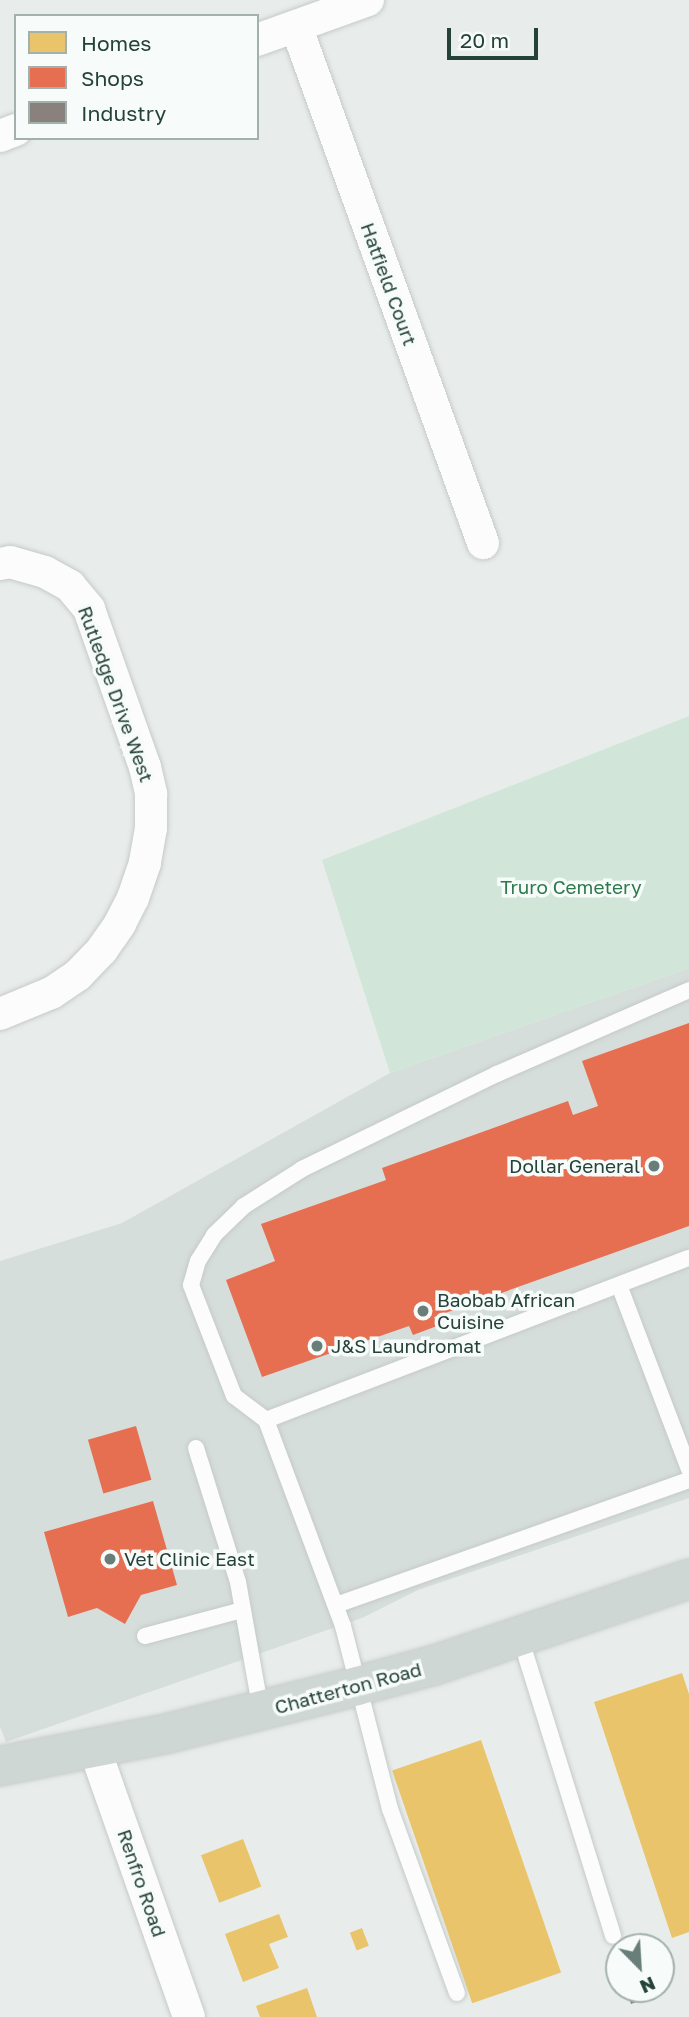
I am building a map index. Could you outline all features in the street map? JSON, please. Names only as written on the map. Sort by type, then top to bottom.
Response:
[{"type":"main road","name":"Chatterton Road","points":[[0,1766],[95,1749],[357,1686],[520,1637],[689,1579]]},
{"type":"street","points":[[259,39],[368,0]]},
{"type":"street","name":"Hatfield Court","points":[[296,26],[483,542]]},
{"type":"street","name":"Rutledge Drive West","points":[[0,564],[10,562],[46,572],[70,586],[89,609],[145,767],[151,794],[151,828],[145,863],[120,924],[102,950],[78,975],[51,993],[0,1014]]},
{"type":"street","name":"Renfro Road","points":[[95,1749],[189,2017]]},
{"type":"lane","points":[[457,1993],[390,1808],[335,1605],[266,1420],[234,1396],[191,1284],[198,1261],[214,1236],[244,1206],[302,1169],[497,1074],[689,990]]},
{"type":"lane","points":[[266,1420],[689,1258]]},
{"type":"lane","points":[[619,1285],[689,1469]]},
{"type":"lane","points":[[196,1448],[237,1582],[261,1711]]},
{"type":"lane","points":[[335,1605],[689,1480]]},
{"type":"lane","points":[[145,1636],[242,1610]]},
{"type":"lane","points":[[520,1637],[611,1933]]},
{"type":"shaded area","points":[[689,968],[689,1498],[418,1590],[362,1618],[6,1742],[0,1727],[0,1261],[122,1223],[390,1073]]},
{"type":"green space","name":"Truro Cemetery","points":[[689,716],[689,968],[390,1073],[322,860]]},
{"type":"building: Homes","points":[[682,1673],[689,1694],[689,1932],[675,1937],[675,1933],[670,1933],[594,1702]]},
{"type":"building: Homes","points":[[481,1740],[561,1973],[472,2003],[392,1771]]},
{"type":"building: Homes","points":[[243,1839],[261,1887],[219,1903],[201,1855]]},
{"type":"building: Homes","points":[[279,1914],[288,1937],[269,1944],[279,1968],[243,1982],[225,1934]]},
{"type":"building: Homes","points":[[362,1928],[369,1946],[357,1950],[350,1933]]},
{"type":"building: Homes","points":[[307,1988],[317,2017],[260,2017],[256,2006]]},
{"type":"building: Shops","points":[[689,1023],[689,1226],[434,1317],[437,1326],[413,1335],[409,1326],[262,1377],[226,1280],[275,1261],[261,1224],[386,1180],[382,1168],[568,1101],[573,1115],[598,1106],[582,1061]]},
{"type":"building: Shops","points":[[136,1426],[151,1480],[103,1494],[88,1440]]},
{"type":"building: Shops","name":"Vet Clinic East","points":[[153,1501],[177,1585],[141,1595],[125,1624],[97,1608],[68,1617],[44,1532]]},
{"type":"place","name":"Dollar General","points":[[654,1166]]},
{"type":"place","name":"Baobab African Cuisine","points":[[423,1311]]},
{"type":"place","name":"J&S Laundromat","points":[[317,1346]]},
{"type":"place","name":"Vet Clinic East","points":[[110,1559]]}]
